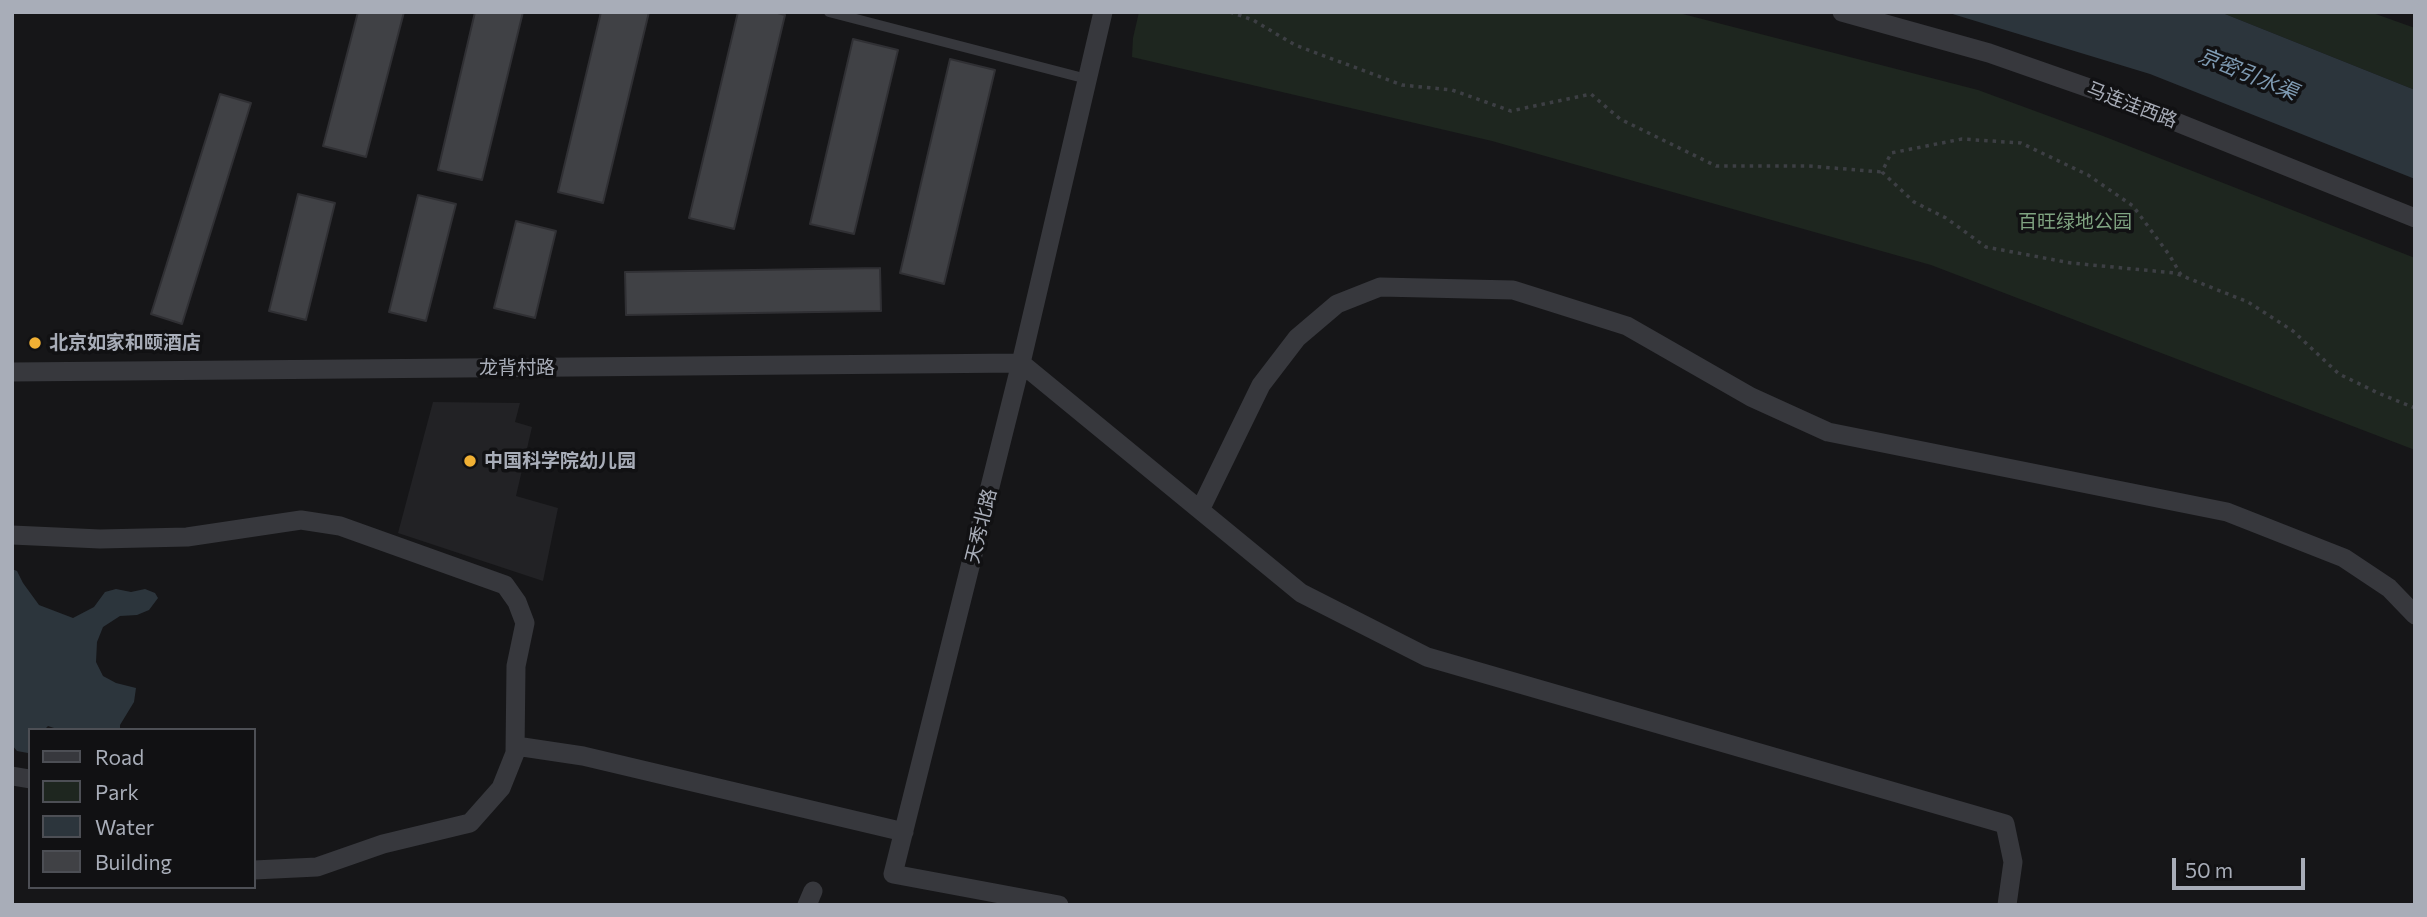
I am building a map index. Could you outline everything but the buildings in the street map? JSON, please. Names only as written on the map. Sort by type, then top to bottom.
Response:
[{"type":"street","name":"天秀北路","points":[[1059,905],[893,874],[1021,363],[1103,12]]},
{"type":"street","name":"马连洼西路","points":[[1842,12],[1989,53],[2109,95],[2415,218]]},
{"type":"street","points":[[1200,510],[1261,386],[1297,338],[1337,304],[1380,286],[1513,290],[1627,326],[1751,397],[1828,432],[2227,512],[2344,558],[2389,589],[2415,615]]},
{"type":"street","name":"龙背村路","points":[[12,372],[1021,363]]},
{"type":"street","points":[[1021,363],[1301,593],[1427,657],[2005,824],[2013,862],[2007,905]]},
{"type":"street","points":[[12,535],[187,537],[301,520],[340,526],[505,585],[517,601],[525,623],[516,666],[516,753],[501,788],[470,822],[383,844],[317,867],[256,870]]},
{"type":"street","points":[[516,746],[583,756],[904,832]]},
{"type":"lane","points":[[829,12],[1087,79]]},
{"type":"path","points":[[1230,12],[1254,20],[1294,45],[1402,85],[1452,90],[1511,111],[1591,94],[1620,119],[1716,166],[1809,166],[1882,172],[1914,202],[1946,218],[1986,247],[2071,263],[2120,266],[2181,275],[2248,302],[2293,331],[2339,374],[2415,408]]},
{"type":"path","points":[[1882,172],[1891,153],[1962,139],[2021,143],[2088,175],[2133,206],[2181,275]]},
{"type":"shaded area","name":"中国科学院幼儿园","points":[[433,402],[520,403],[515,422],[532,427],[516,496],[558,508],[543,581],[398,533]]},
{"type":"green space","name":"百旺绿地公园","points":[[1139,12],[1675,12],[1978,90],[2415,258],[2415,450],[1931,265],[1492,141],[1132,57]]},
{"type":"green space","points":[[2220,12],[2370,12],[2415,28],[2415,90]]},
{"type":"water","name":"京密引水渠","points":[[1946,12],[2220,12],[2415,90],[2415,179],[2150,74]]},
{"type":"water","points":[[12,569],[17,571],[39,605],[73,618],[94,607],[105,592],[116,589],[131,592],[145,589],[155,593],[158,598],[149,610],[137,615],[120,616],[103,627],[97,642],[96,662],[103,676],[116,683],[136,688],[134,702],[120,728],[28,728],[28,753],[17,751],[12,745]]},
{"type":"place","name":"北京如家和颐酒店","points":[[35,343]]},
{"type":"place","name":"中国科学院幼儿园","points":[[470,461]]}]
